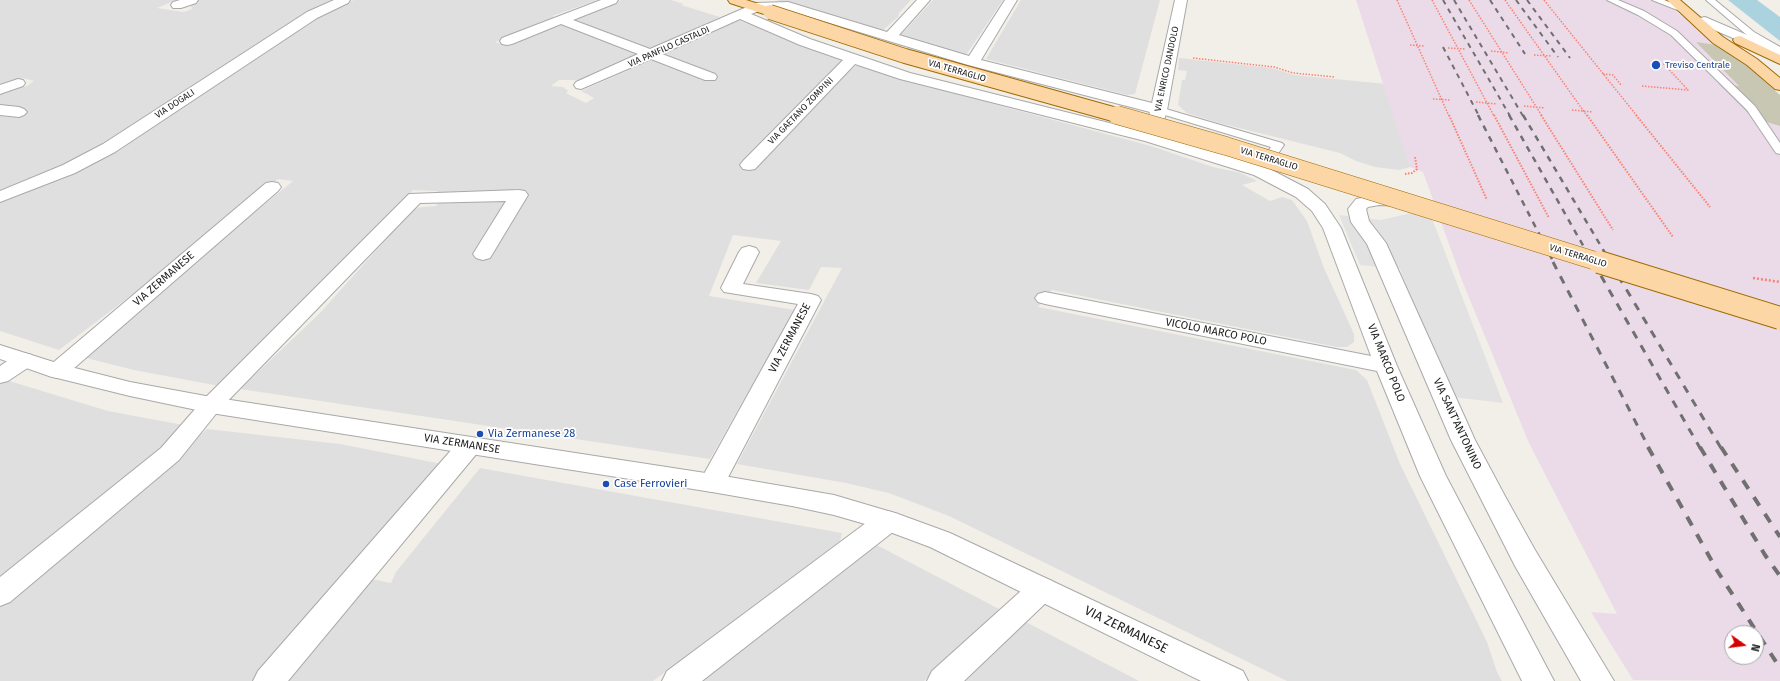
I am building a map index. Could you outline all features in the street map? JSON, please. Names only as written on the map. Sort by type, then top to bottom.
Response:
[{"type":"main road","name":"VIA TERRAGLIO","points":[[734,0],[905,56],[1226,146],[1780,318]]},
{"type":"main road","points":[[1678,4],[1705,21],[1780,60]]},
{"type":"main road","points":[[1678,4],[1718,40],[1755,64],[1780,86]]},
{"type":"street","points":[[177,5],[192,0]]},
{"type":"street","name":"VIA DOGALI","points":[[0,197],[69,169],[109,148],[312,15],[344,0]]},
{"type":"street","points":[[507,41],[612,0]]},
{"type":"street","points":[[889,38],[924,0]]},
{"type":"street","points":[[973,62],[1011,0]]},
{"type":"street","name":"VIA ENRICO DANDOLO","points":[[1152,138],[1171,55],[1181,0]]},
{"type":"street","name":"VIA TERRAGLIO","points":[[763,10],[767,5],[788,6],[889,38],[973,62],[1159,110]]},
{"type":"street","name":"VIA PANFILO CASTALDI","points":[[581,85],[652,55],[740,14],[763,10]]},
{"type":"street","name":"VIA TERRAGLIO","points":[[740,14],[805,42],[905,76],[1152,138]]},
{"type":"street","points":[[562,20],[710,77]]},
{"type":"street","points":[[1705,21],[1780,52]]},
{"type":"street","name":"VIA GAETANO ZOMPINI","points":[[749,165],[853,58]]},
{"type":"street","points":[[0,90],[18,83]]},
{"type":"street","points":[[0,110],[19,112]]},
{"type":"street","name":"VIA MARCO POLO","points":[[1152,138],[1260,171],[1278,179],[1302,193],[1319,208],[1332,228],[1386,366],[1436,483],[1538,681]]},
{"type":"street","name":"VIA ZERMANESE","points":[[57,371],[272,187]]},
{"type":"street","points":[[0,594],[170,454],[211,405],[415,198],[519,195],[483,254]]},
{"type":"street","name":"VIA SANT'ANTONINO","points":[[1408,203],[1388,200],[1368,201],[1356,208],[1360,222],[1376,243],[1463,440],[1492,498],[1525,558],[1598,681]]},
{"type":"street","name":"VIA ZERMANESE","points":[[712,483],[811,300],[731,288],[749,252]]},
{"type":"street","name":"VICOLO MARCO POLO","points":[[1045,298],[1386,366]]},
{"type":"street","name":"VIA ZERMANESE","points":[[0,352],[57,371],[130,389],[211,405],[799,497],[888,521],[940,540],[1042,589],[1215,677]]},
{"type":"street","points":[[0,376],[24,360]]},
{"type":"street","points":[[269,681],[469,446]]},
{"type":"street","points":[[678,681],[888,521]]},
{"type":"street","points":[[943,681],[1042,589]]},
{"type":"lane","points":[[1611,0],[1641,13],[1674,33],[1751,108],[1780,151]]},
{"type":"lane","points":[[1656,0],[1678,4]]},
{"type":"lane","points":[[1710,0],[1751,34],[1780,52]]},
{"type":"lane","points":[[1159,110],[1278,145],[1260,171]]},
{"type":"lane","points":[[1766,132],[1780,143]]},
{"type":"path","points":[[1397,0],[1490,206]]},
{"type":"path","points":[[1432,0],[1552,224]]},
{"type":"path","points":[[1468,0],[1613,230]]},
{"type":"path","points":[[1505,0],[1673,237]]},
{"type":"path","points":[[1544,0],[1710,207]]},
{"type":"path","points":[[1410,45],[1424,46]]},
{"type":"path","points":[[1448,48],[1466,50]]},
{"type":"path","points":[[1491,51],[1509,53]]},
{"type":"path","points":[[1171,55],[1274,67],[1293,73],[1335,77]]},
{"type":"path","points":[[1534,55],[1552,56]]},
{"type":"path","points":[[1642,86],[1688,90],[1663,63],[1678,64]]},
{"type":"path","points":[[1603,74],[1613,75],[1621,85]]},
{"type":"path","points":[[1433,99],[1450,100]]},
{"type":"path","points":[[1476,102],[1497,104]]},
{"type":"path","points":[[1524,106],[1545,108]]},
{"type":"path","points":[[1572,110],[1593,112]]},
{"type":"path","points":[[1749,277],[1780,282]]},
{"type":"shaded area","points":[[0,0],[184,0],[174,1],[157,8],[184,12],[192,9],[190,3],[198,0],[336,0],[309,11],[96,151],[0,193],[0,114],[16,116],[28,111],[0,106],[0,94],[15,88],[27,86],[34,81],[23,78],[0,88]]},
{"type":"shaded area","points":[[354,0],[598,0],[552,16],[557,18],[495,42],[506,45],[561,23],[642,55],[586,80],[559,80],[551,86],[563,87],[568,91],[566,93],[586,103],[594,98],[581,91],[649,61],[655,60],[713,80],[717,76],[663,54],[733,21],[740,21],[846,59],[835,84],[859,63],[1005,107],[1151,146],[1213,167],[1241,173],[1257,181],[1242,185],[1270,201],[1282,197],[1292,200],[1307,221],[1324,268],[1354,334],[1354,342],[1347,347],[1337,347],[1052,290],[1038,307],[1356,370],[1367,380],[1400,464],[1487,642],[1497,672],[1502,681],[1287,681],[949,516],[889,493],[846,483],[737,464],[842,268],[821,267],[809,290],[756,283],[781,241],[733,235],[709,296],[795,310],[710,459],[240,389],[320,313],[414,208],[436,206],[441,198],[435,195],[437,191],[413,190],[278,333],[219,386],[134,370],[78,356],[293,181],[278,179],[166,269],[59,350],[0,331],[0,203],[70,174],[111,151],[118,151],[217,83],[333,8]]},
{"type":"shaded area","points":[[622,0],[671,0],[684,4],[681,5],[720,17],[658,47],[649,49],[575,22],[574,19],[577,17]]},
{"type":"shaded area","points":[[776,0],[911,0],[899,13],[898,17],[881,32]]},
{"type":"shaded area","points":[[933,0],[1003,0],[966,55],[961,55],[899,37]]},
{"type":"shaded area","points":[[1021,0],[1160,0],[1135,94],[1127,95],[986,59]]},
{"type":"shaded area","points":[[1356,0],[1662,0],[1726,51],[1780,104],[1780,681],[1633,680],[1591,612],[1617,614],[1529,443],[1463,283],[1423,172],[1410,167]]},
{"type":"shaded area","points":[[1696,42],[1716,45],[1741,60],[1780,95],[1780,126],[1753,118],[1719,84],[1739,86]]},
{"type":"shaded area","points":[[1179,58],[1272,68],[1294,75],[1386,84],[1410,167],[1399,170],[1375,167],[1356,161],[1340,153],[1219,123],[1187,113],[1178,105],[1182,80],[1185,80],[1187,71],[1178,70]]},
{"type":"shaded area","points":[[1411,213],[1431,216],[1503,403],[1444,396],[1400,269],[1360,265],[1339,215],[1381,220]]},
{"type":"shaded area","points":[[6,380],[108,411],[189,426],[0,581],[0,384]]},
{"type":"shaded area","points":[[207,429],[340,444],[442,464],[347,574],[391,583],[396,572],[480,468],[842,533],[840,541],[653,681],[0,681],[0,601]]},
{"type":"shaded area","points":[[871,542],[1001,610],[924,681],[692,681]]},
{"type":"shaded area","points":[[1022,620],[1139,681],[956,681]]},
{"type":"water","points":[[1728,0],[1757,0],[1780,17],[1780,41]]},
{"type":"railway","points":[[1443,0],[1510,116]]},
{"type":"railway","points":[[1454,0],[1523,116]]},
{"type":"railway","points":[[1490,0],[1525,54]]},
{"type":"railway","points":[[1516,0],[1558,57]]},
{"type":"railway","points":[[1527,0],[1570,58]]},
{"type":"railway","points":[[1443,47],[1479,116]]},
{"type":"railway","points":[[1478,115],[1554,263]]},
{"type":"railway","points":[[1509,115],[1593,263]]},
{"type":"railway","points":[[1523,115],[1611,263]]},
{"type":"railway","points":[[1553,262],[1649,448]]},
{"type":"railway","points":[[1593,262],[1700,448]]},
{"type":"railway","points":[[1610,262],[1721,448]]},
{"type":"railway","points":[[1648,447],[1718,572],[1780,668]]},
{"type":"railway","points":[[1700,447],[1765,555],[1780,576]]},
{"type":"railway","points":[[1721,447],[1780,537]]},
{"type":"place","name":"Treviso Centrale","points":[[1656,65]]},
{"type":"place","name":"Via Zermanese 28","points":[[480,434]]},
{"type":"place","name":"Case Ferrovieri","points":[[606,484]]}]
